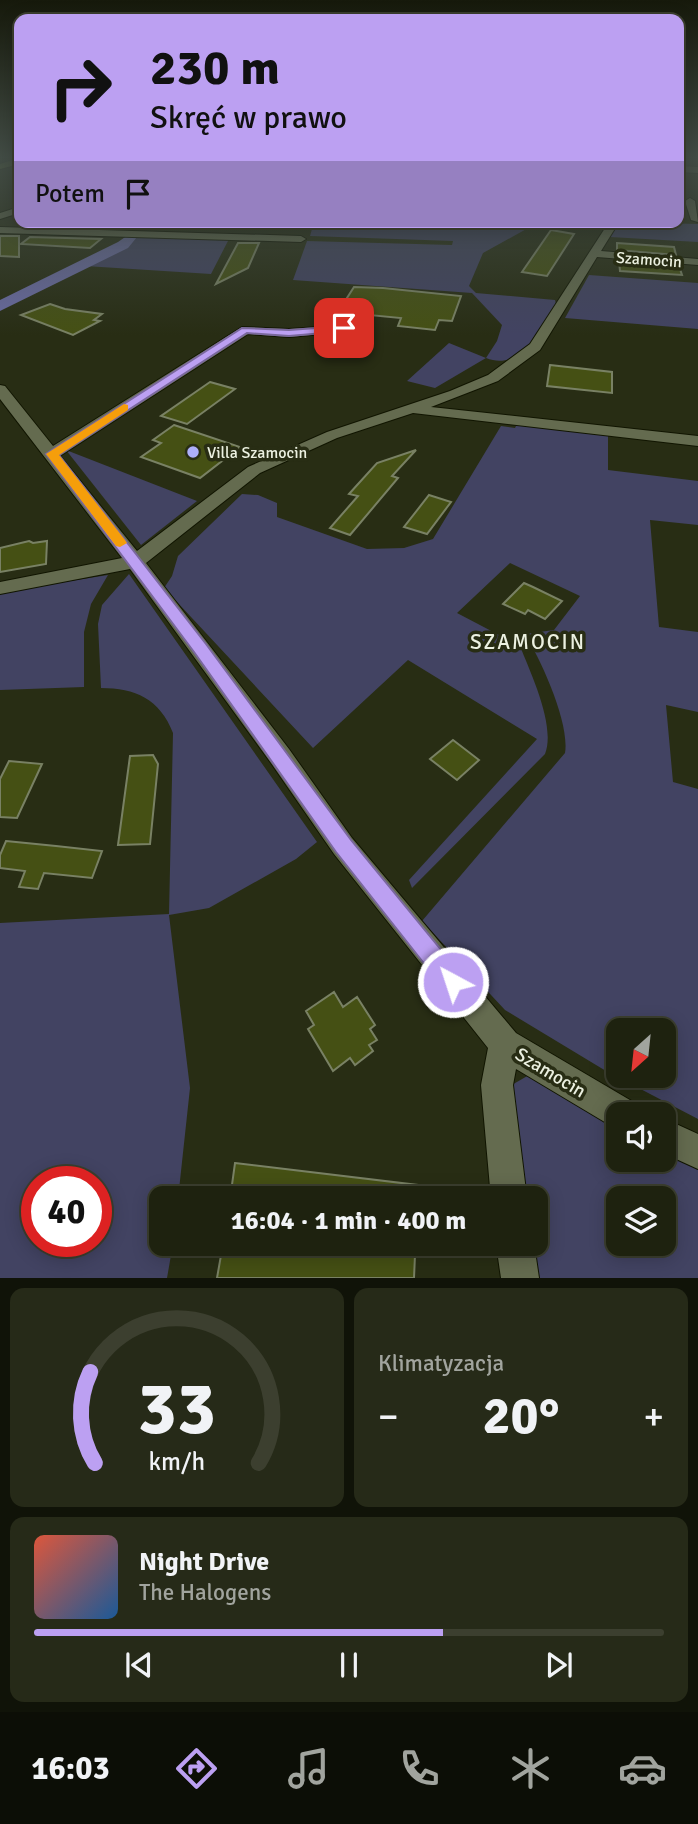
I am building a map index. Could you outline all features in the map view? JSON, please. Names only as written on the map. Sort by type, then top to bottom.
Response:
[{"type":"street","points":[[0,588],[135,562],[254,470],[332,435],[456,394],[492,378],[535,347],[597,255],[611,228]]},
{"type":"street","points":[[0,230],[301,239]]},
{"type":"street","name":"Szamocin","points":[[597,255],[698,262]]},
{"type":"street","points":[[52,454],[246,330],[289,333],[344,328]]},
{"type":"street","name":"Szamocin","points":[[2,394],[135,562],[344,846],[505,1044],[606,1105]]},
{"type":"street","points":[[409,409],[698,441]]},
{"type":"street","points":[[505,1044],[497,1085],[508,1186]]},
{"type":"street","points":[[676,1141],[698,1152]]},
{"type":"street","points":[[517,1256],[520,1278]]},
{"type":"shaded area","points":[[684,224],[698,224],[698,242],[610,237],[615,228],[684,228]]},
{"type":"shaded area","points":[[312,228],[528,228],[483,253],[469,286],[476,293],[555,300],[556,304],[537,336],[520,354],[498,361],[486,358],[497,341],[502,325],[472,293],[293,280],[307,241],[452,245],[453,241],[310,236]]},
{"type":"shaded area","points":[[129,236],[229,239],[211,274],[85,266],[0,308],[0,304],[120,244]]},
{"type":"shaded area","points":[[589,275],[698,283],[698,329],[565,318]]},
{"type":"shaded area","points":[[449,343],[486,358],[435,388],[407,381]]},
{"type":"shaded area","points":[[517,424],[608,434],[608,470],[698,481],[698,525],[650,520],[659,627],[698,632],[698,712],[666,705],[673,782],[698,789],[698,1119],[676,1108],[676,1102],[665,1102],[639,1088],[676,1088],[676,1018],[606,1018],[606,1071],[505,1010],[422,921],[565,753],[559,709],[539,659],[525,634],[554,630],[580,596],[510,563],[457,613],[520,646],[541,700],[548,742],[545,754],[412,888],[409,880],[537,739],[408,660],[313,748],[164,588],[172,576],[178,556],[242,494],[258,495],[277,503],[277,517],[367,549],[404,548],[433,539],[501,426],[515,428]]},
{"type":"shaded area","points":[[66,450],[197,501],[141,545]]},
{"type":"shaded area","points":[[129,574],[317,842],[296,859],[209,908],[169,915],[190,1088],[179,1186],[149,1186],[149,1256],[171,1256],[167,1278],[0,1278],[0,923],[169,914],[173,733],[161,712],[145,698],[125,690],[101,688],[98,624],[102,605]]},
{"type":"shaded area","points":[[108,575],[91,604],[84,632],[84,687],[0,690],[0,592]]},
{"type":"shaded area","points":[[529,1075],[606,1115],[606,1172],[676,1172],[676,1151],[698,1162],[698,1278],[530,1278],[527,1256],[548,1256],[548,1186],[517,1186],[510,1086]]},
{"type":"building","points":[[551,230],[574,234],[547,276],[522,272]]},
{"type":"building","points":[[0,236],[19,236],[19,257],[0,256]]},
{"type":"building","points":[[30,237],[101,239],[90,248],[21,244]]},
{"type":"building","points":[[238,243],[259,243],[248,268],[216,284]]},
{"type":"building","points":[[617,243],[674,247],[676,255],[617,250]]},
{"type":"building","points":[[619,261],[679,266],[682,275],[620,271]]},
{"type":"building","points":[[354,287],[461,296],[452,321],[439,320],[435,330],[398,326],[401,318],[338,312]]},
{"type":"building","points":[[50,304],[102,314],[94,320],[100,321],[73,335],[21,315]]},
{"type":"building","points":[[550,365],[612,372],[612,393],[547,386]]},
{"type":"building","points":[[210,382],[235,389],[187,424],[161,416]]},
{"type":"building","name":"Villa Szamocin","points":[[174,425],[240,447],[200,478],[141,457],[161,443],[153,440]]},
{"type":"building","points":[[416,450],[392,476],[398,478],[350,535],[330,528],[358,496],[349,494],[377,463]]},
{"type":"building","points":[[429,495],[451,502],[427,534],[404,527]]},
{"type":"building","points":[[29,541],[47,541],[46,564],[0,572],[0,548]]},
{"type":"building","points":[[524,583],[562,601],[545,619],[528,610],[525,614],[503,604]]},
{"type":"building","points":[[453,740],[479,760],[457,780],[430,759]]},
{"type":"building","points":[[153,755],[158,764],[150,844],[118,845],[130,756]]},
{"type":"building","points":[[9,761],[42,764],[17,818],[0,817],[0,779]]},
{"type":"building","points":[[6,841],[102,851],[92,878],[44,873],[38,889],[19,887],[25,871],[0,868],[0,855]]},
{"type":"building","points":[[334,992],[343,1007],[357,997],[375,1025],[370,1029],[377,1040],[369,1045],[373,1051],[355,1065],[350,1058],[333,1071],[308,1029],[314,1025],[306,1011]]},
{"type":"building","points":[[235,1163],[426,1186],[232,1186]]},
{"type":"building","points":[[221,1256],[415,1256],[414,1278],[217,1278]]},
{"type":"waterway","points":[[0,306],[123,245],[131,237]]},
{"type":"slow traffic","points":[[120,543],[52,454],[124,408]]},
{"type":"place","name":"Villa Szamocin","points":[[193,452]]},
{"type":"district","name":"SZAMOCIN","points":[[528,642]]},
{"type":"route","points":[[344,328],[289,333],[246,330],[52,454],[200,648],[344,846],[453,982]]}]
